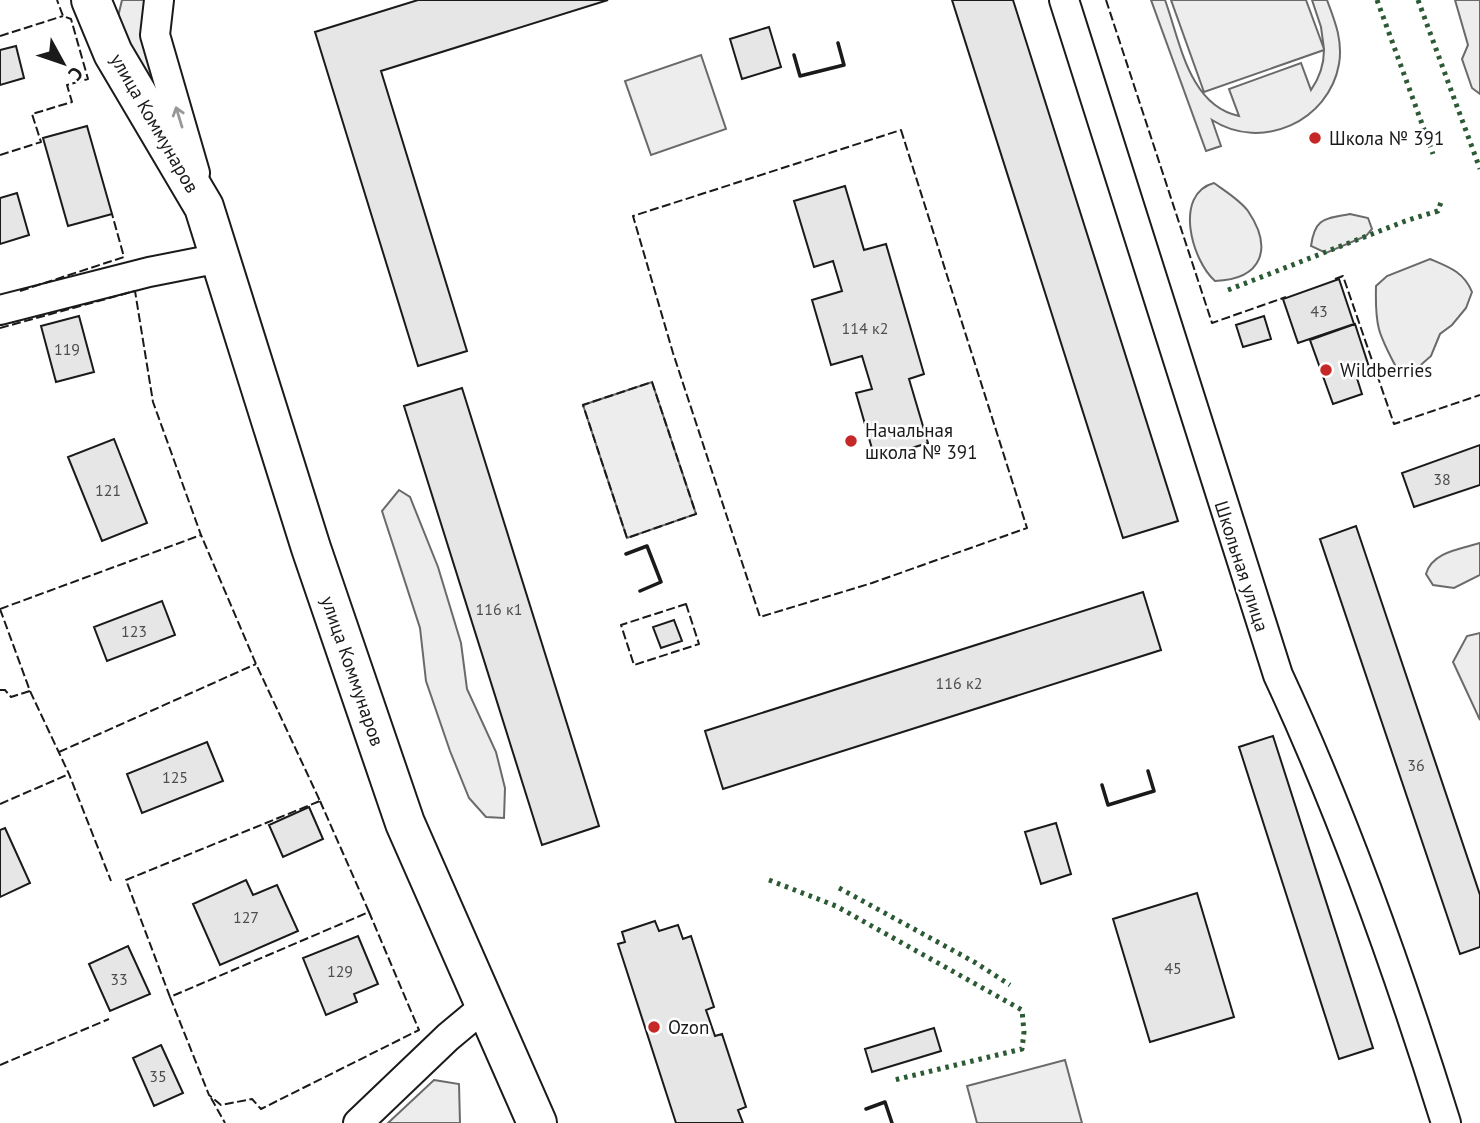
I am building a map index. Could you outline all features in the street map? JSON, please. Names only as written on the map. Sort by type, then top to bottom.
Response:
[{"type":"street","name":"улица Коммунаров","points":[[91,0],[113,53],[204,206]]},
{"type":"street","name":"улица Коммунаров","points":[[159,0],[155,35],[204,206],[311,548],[405,822],[537,1123]]},
{"type":"street","name":"Школьная улица","points":[[1064,0],[1278,675],[1319,766],[1392,963],[1446,1123]]},
{"type":"street","points":[[0,310],[149,272],[220,258]]},
{"type":"street","points":[[358,1123],[448,1037],[484,1007]]},
{"type":"shaded area","points":[[122,0],[146,0],[142,19],[144,31],[165,110],[117,21]]},
{"type":"shaded area","points":[[1151,0],[1165,0],[1182,52],[1198,86],[1208,99],[1222,110],[1239,116],[1229,89],[1301,63],[1311,90],[1321,71],[1324,50],[1204,92],[1171,0],[1306,0],[1324,49],[1321,27],[1312,0],[1327,0],[1340,47],[1339,64],[1333,84],[1322,101],[1308,115],[1272,131],[1252,133],[1231,129],[1212,120],[1221,146],[1206,151]]},
{"type":"shaded area","points":[[1455,0],[1480,0],[1480,94],[1472,88],[1462,59],[1468,45]]},
{"type":"shaded area","points":[[701,55],[726,129],[651,155],[625,81]]},
{"type":"shaded area","points":[[1214,183],[1237,199],[1248,211],[1256,225],[1261,249],[1253,268],[1231,279],[1215,281],[1199,259],[1190,229],[1194,200],[1201,190]]},
{"type":"shaded area","points":[[1350,214],[1368,218],[1372,229],[1366,236],[1326,253],[1311,246],[1319,224]]},
{"type":"shaded area","points":[[1430,259],[1460,275],[1472,292],[1466,308],[1452,325],[1440,334],[1431,356],[1414,371],[1396,367],[1379,329],[1376,286],[1387,276]]},
{"type":"shaded area","points":[[652,382],[696,514],[627,538],[583,405]]},
{"type":"shaded area","points":[[399,490],[410,497],[438,567],[461,643],[467,689],[496,752],[505,788],[504,818],[486,817],[469,798],[426,681],[420,628],[382,511]]},
{"type":"shaded area","points":[[1480,543],[1480,575],[1454,588],[1433,585],[1426,574],[1434,561],[1448,552]]},
{"type":"shaded area","points":[[1480,633],[1480,720],[1453,662],[1467,636]]},
{"type":"shaded area","points":[[1065,1060],[1082,1123],[977,1123],[967,1086]]},
{"type":"shaded area","points":[[434,1080],[459,1084],[460,1123],[388,1123]]},
{"type":"building","points":[[418,0],[608,0],[381,71],[467,351],[418,366],[315,32]]},
{"type":"building","points":[[952,0],[1013,0],[1178,521],[1123,538]]},
{"type":"building","points":[[769,27],[781,67],[742,79],[730,39]]},
{"type":"building","points":[[16,46],[24,78],[0,85],[0,50]]},
{"type":"building","points":[[87,126],[112,214],[68,226],[43,138]]},
{"type":"building","points":[[845,186],[864,250],[886,244],[924,374],[909,379],[928,443],[875,459],[856,393],[872,389],[862,356],[831,365],[812,300],[842,291],[833,261],[814,267],[794,201]]},
{"type":"building","points":[[17,193],[29,235],[0,244],[0,198]]},
{"type":"building","points":[[1339,279],[1354,324],[1298,343],[1283,299]]},
{"type":"building","points":[[79,316],[94,372],[56,382],[41,326]]},
{"type":"building","points":[[1264,316],[1271,339],[1243,347],[1236,325]]},
{"type":"building","points":[[1355,324],[1369,367],[1355,372],[1362,394],[1333,404],[1310,340]]},
{"type":"building","points":[[462,388],[599,826],[542,845],[404,406]]},
{"type":"building","points":[[114,439],[147,523],[102,541],[68,457]]},
{"type":"building","points":[[1480,445],[1480,485],[1414,507],[1402,473]]},
{"type":"building","points":[[1356,526],[1480,895],[1480,947],[1460,954],[1320,539]]},
{"type":"building","points":[[1143,592],[1161,650],[723,789],[705,731]]},
{"type":"building","points":[[162,601],[175,635],[107,661],[94,627]]},
{"type":"building","points":[[674,620],[682,641],[661,648],[653,627]]},
{"type":"building","points":[[1273,736],[1373,1048],[1339,1059],[1239,747]]},
{"type":"building","points":[[207,742],[223,781],[142,813],[127,774]]},
{"type":"building","points":[[309,807],[323,839],[283,857],[269,825]]},
{"type":"building","points":[[1056,823],[1071,874],[1041,884],[1025,832]]},
{"type":"building","points":[[5,828],[30,883],[0,897],[0,830]]},
{"type":"building","points":[[246,880],[253,895],[277,885],[298,931],[220,965],[193,904]]},
{"type":"building","points":[[1197,893],[1234,1017],[1150,1042],[1113,919]]},
{"type":"building","points":[[655,921],[659,931],[678,925],[683,939],[691,936],[714,1007],[706,1010],[715,1036],[722,1034],[746,1107],[738,1110],[743,1123],[676,1123],[618,944],[625,942],[622,932]]},
{"type":"building","points":[[358,936],[378,984],[354,994],[357,1002],[326,1015],[303,958]]},
{"type":"building","points":[[128,946],[150,994],[110,1011],[89,964]]},
{"type":"building","points":[[934,1028],[941,1051],[872,1072],[865,1049]]},
{"type":"building","points":[[161,1045],[183,1093],[154,1106],[133,1058]]},
{"type":"hedge","points":[[1377,0],[1433,154]]},
{"type":"hedge","points":[[1418,0],[1480,169]]},
{"type":"hedge","points":[[1228,290],[1408,220],[1438,211],[1442,199]]},
{"type":"hedge","points":[[769,880],[836,906],[1022,1010],[1022,1049],[894,1080]]},
{"type":"hedge","points":[[839,888],[976,963],[1010,985]]},
{"type":"fence","points":[[0,155],[41,142],[32,114],[72,102],[67,85],[88,79],[71,19],[63,16],[57,0]]},
{"type":"fence","points":[[1106,0],[1212,323],[1286,297]]},
{"type":"fence","points":[[0,36],[63,16]]},
{"type":"fence","points":[[901,130],[1027,528],[872,583],[760,617],[673,353],[633,216],[901,130]]},
{"type":"fence","points":[[20,291],[124,257],[112,214]]},
{"type":"fence","points":[[1335,279],[1343,276],[1394,424],[1480,395]]},
{"type":"fence","points":[[0,328],[135,291],[153,402],[201,535],[256,664],[320,801]]},
{"type":"fence","points":[[652,382],[696,514],[627,538],[583,405],[652,382]]},
{"type":"fence","points":[[0,609],[201,535]]},
{"type":"fence","points":[[686,604],[699,644],[634,665],[621,625],[686,604]]},
{"type":"fence","points":[[0,609],[30,691],[69,774],[111,881]]},
{"type":"fence","points":[[59,752],[256,664]]},
{"type":"fence","points":[[0,690],[5,690],[11,697],[30,691]]},
{"type":"fence","points":[[0,804],[69,774]]},
{"type":"fence","points":[[320,801],[369,912],[170,997],[126,880],[320,801]]},
{"type":"fence","points":[[170,997],[209,1095],[221,1105],[252,1099],[261,1109],[419,1030],[369,912]]},
{"type":"fence","points":[[0,1065],[109,1019]]},
{"type":"fence","points":[[211,1098],[225,1123]]},
{"type":"wall","points":[[794,55],[800,76],[844,65],[838,43]]},
{"type":"wall","points":[[626,554],[647,546],[661,582],[640,591]]},
{"type":"wall","points":[[1102,785],[1108,805],[1154,791],[1148,771]]},
{"type":"wall","points":[[866,1109],[885,1102],[892,1123]]},
{"type":"place","name":"Школа № 391","points":[[1315,138]]},
{"type":"place","name":"Wildberries","points":[[1326,370]]},
{"type":"place","name":"Начальная школа № 391","points":[[851,441]]},
{"type":"place","name":"Ozon","points":[[654,1027]]}]
